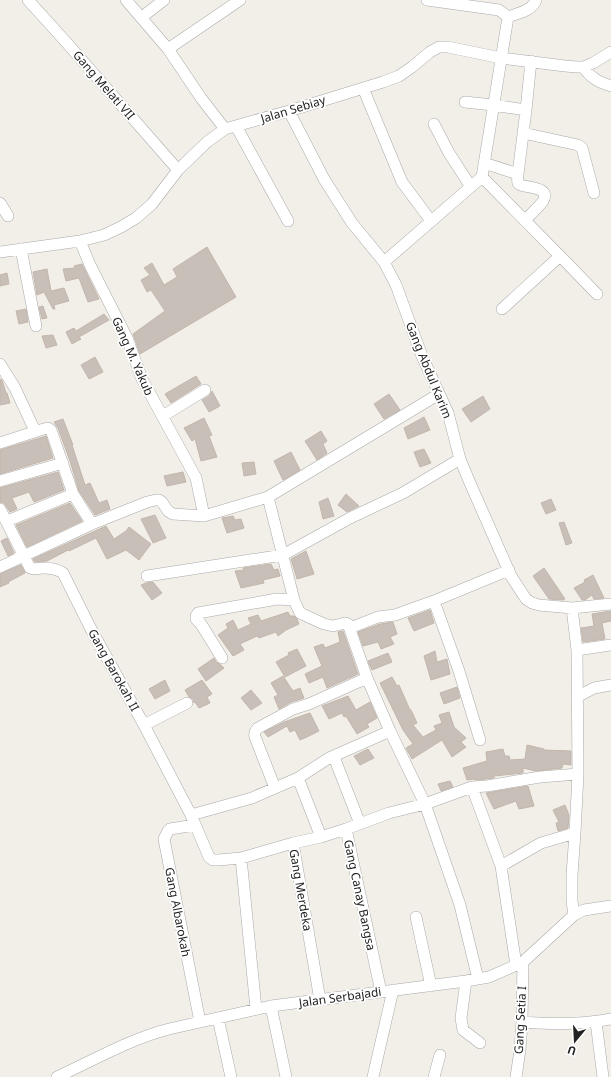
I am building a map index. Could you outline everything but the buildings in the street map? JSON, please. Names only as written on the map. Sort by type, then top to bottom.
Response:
[{"type":"street","name":"Gang Melati VII","points":[[28,0],[178,170]]},
{"type":"street","points":[[126,0],[168,49],[201,98],[225,129]]},
{"type":"street","points":[[142,17],[164,0]]},
{"type":"street","points":[[168,49],[240,0]]},
{"type":"street","points":[[427,0],[499,10],[508,17]]},
{"type":"street","points":[[508,17],[527,10],[535,3],[536,0]]},
{"type":"street","points":[[384,262],[432,222],[482,176],[500,58],[508,17]]},
{"type":"street","name":"Jalan Sebiay","points":[[0,252],[80,241],[104,235],[136,218],[152,204],[178,170],[199,150],[225,129],[289,111],[399,76],[412,68],[430,52],[439,47],[448,47],[500,58],[583,67],[611,52]]},
{"type":"street","points":[[526,220],[543,201],[544,194],[540,189],[522,186],[518,181],[531,62]]},
{"type":"street","points":[[583,67],[595,80],[611,86]]},
{"type":"street","points":[[363,88],[402,182],[432,222]]},
{"type":"street","points":[[465,102],[526,110]]},
{"type":"street","name":"Gang Abdul Karim","points":[[289,111],[324,179],[338,202],[352,223],[384,262],[396,285],[422,356],[448,413],[460,459],[511,576],[526,598],[532,603],[539,605],[572,608],[611,604]]},
{"type":"street","points":[[434,124],[449,153],[471,187]]},
{"type":"street","points":[[236,126],[288,221]]},
{"type":"street","points":[[523,133],[578,145],[582,148],[594,193]]},
{"type":"street","points":[[484,163],[518,174]]},
{"type":"street","points":[[482,176],[597,294]]},
{"type":"street","points":[[0,203],[8,216]]},
{"type":"street","name":"Gang M. Yakub","points":[[80,241],[90,265],[126,338],[142,379],[196,478],[204,516]]},
{"type":"street","points":[[21,249],[36,326]]},
{"type":"street","points":[[502,309],[560,256]]},
{"type":"street","points":[[0,364],[15,388],[35,431]]},
{"type":"street","points":[[163,416],[206,390]]},
{"type":"street","points":[[0,567],[92,524],[147,502],[156,500],[162,502],[168,511],[173,514],[204,516],[268,497],[439,394]]},
{"type":"street","points":[[0,443],[35,431],[48,428],[51,430],[73,494],[92,524]]},
{"type":"street","points":[[147,576],[283,555],[350,518],[403,493],[460,459]]},
{"type":"street","points":[[0,481],[63,464]]},
{"type":"street","points":[[7,521],[73,494]]},
{"type":"street","points":[[268,497],[294,600],[300,613],[324,624],[333,626],[345,623],[348,624],[350,628],[367,678],[425,804],[460,905],[478,979]]},
{"type":"street","name":"Gang Barokah II","points":[[0,509],[30,568],[33,570],[51,568],[63,574],[191,815],[209,857]]},
{"type":"street","points":[[350,628],[378,617],[395,615],[434,601],[509,570]]},
{"type":"street","points":[[222,658],[201,624],[196,619],[198,613],[277,599],[294,600]]},
{"type":"street","points":[[434,601],[459,670],[480,740]]},
{"type":"street","points":[[572,608],[577,650],[578,774],[572,875],[572,901],[574,915]]},
{"type":"street","points":[[577,650],[611,645]]},
{"type":"street","points":[[275,788],[255,738],[254,734],[258,728],[293,709],[309,704],[367,678]]},
{"type":"street","points":[[577,697],[594,688],[611,685]]},
{"type":"street","points":[[144,726],[187,703]]},
{"type":"street","points":[[191,815],[252,798],[298,778],[329,758],[390,730]]},
{"type":"street","points":[[334,757],[360,824]]},
{"type":"street","points":[[346,829],[389,813],[425,804],[472,787],[540,777],[578,774]]},
{"type":"street","points":[[298,778],[321,837]]},
{"type":"street","name":"Gang Setia I","points":[[472,787],[501,866],[520,963],[522,1022],[516,1077]]},
{"type":"street","name":"Gang Albarokah","points":[[195,826],[170,829],[164,839],[200,1022]]},
{"type":"street","name":"Gang Canay Bangsa","points":[[293,843],[321,837],[346,829],[381,992]]},
{"type":"street","points":[[501,866],[542,843],[575,833]]},
{"type":"street","name":"Gang Merdeka","points":[[209,857],[213,860],[241,858],[293,843],[320,1000]]},
{"type":"street","points":[[241,858],[256,1009]]},
{"type":"street","name":"Jalan Serbajadi","points":[[57,1077],[154,1032],[271,1006],[431,986],[489,977],[520,963],[574,915],[584,910],[611,906]]},
{"type":"street","points":[[416,917],[431,986]]},
{"type":"street","points":[[466,981],[461,1018],[463,1030],[480,1043]]},
{"type":"street","points":[[373,1077],[393,990]]},
{"type":"street","points":[[271,1006],[286,1077],[290,1077]]},
{"type":"street","points":[[218,1018],[231,1077]]},
{"type":"street","points":[[522,1022],[562,1024],[596,1022],[611,1019]]},
{"type":"street","points":[[596,1022],[603,1077]]},
{"type":"street","points":[[434,1077],[440,1055]]}]
